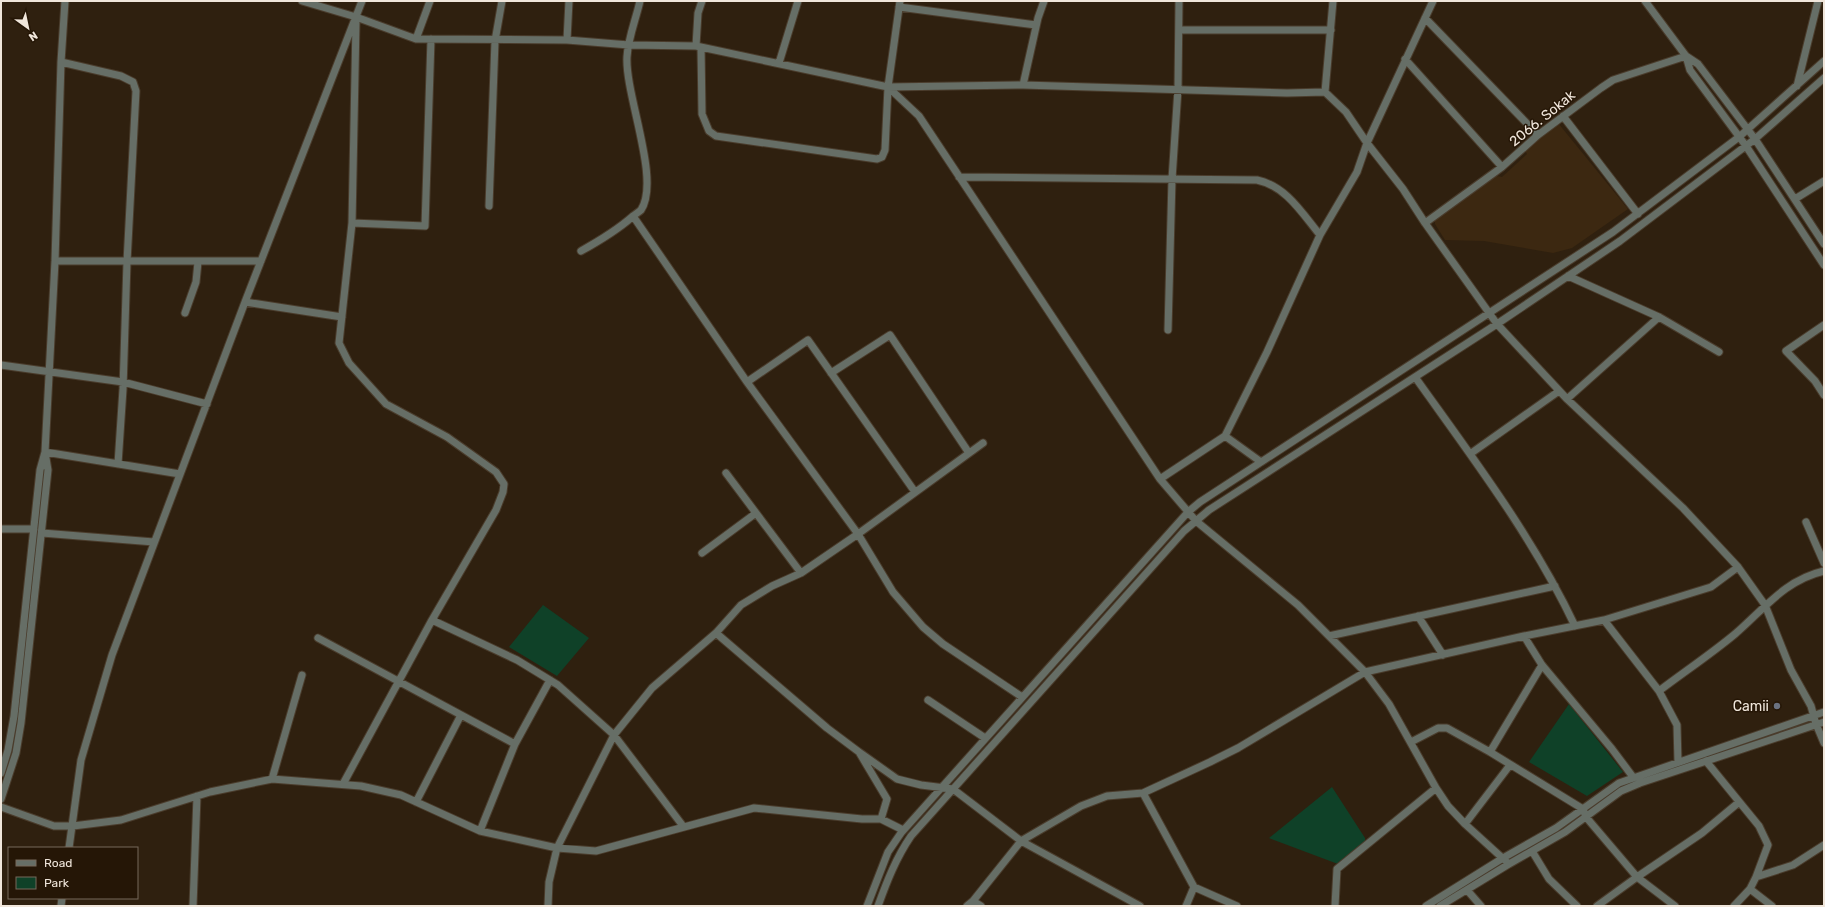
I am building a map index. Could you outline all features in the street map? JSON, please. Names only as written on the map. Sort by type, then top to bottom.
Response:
[{"type":"street","points":[[1,773],[8,750],[14,716],[40,470],[45,452],[55,261],[64,1]]},
{"type":"street","points":[[302,1],[356,17],[416,39],[495,41],[567,40],[629,45],[698,46],[888,86],[1023,85],[1178,90],[1325,92],[1346,112],[1367,143],[1403,189],[1425,223],[1491,313],[1497,324],[1566,399],[1683,508],[1738,567],[1765,605],[1791,670],[1811,706],[1816,724],[1824,743]]},
{"type":"street","points":[[70,847],[81,760],[112,655],[245,302],[362,1]]},
{"type":"street","points":[[416,39],[430,1]]},
{"type":"street","points":[[489,206],[495,41],[502,1]]},
{"type":"street","points":[[567,40],[569,1]]},
{"type":"street","points":[[581,252],[608,236],[641,210],[648,184],[646,164],[631,94],[627,58],[640,1]]},
{"type":"street","points":[[702,1],[698,13],[698,46],[702,114],[709,131],[716,136],[877,159],[882,157],[885,150],[888,86],[899,4],[1036,25]]},
{"type":"street","points":[[779,63],[798,1]]},
{"type":"street","points":[[1023,85],[1036,25],[1044,1]]},
{"type":"street","points":[[1168,330],[1172,179],[1178,90],[1179,1]]},
{"type":"street","points":[[1325,92],[1333,1]]},
{"type":"street","points":[[1160,480],[1225,436],[1267,352],[1320,234],[1357,172],[1367,143],[1433,1]]},
{"type":"street","points":[[1645,1],[1686,56],[1698,64],[1756,139],[1824,244]]},
{"type":"street","points":[[1796,86],[1818,1]]},
{"type":"street","points":[[343,784],[432,620],[496,510],[503,492],[504,484],[496,472],[447,437],[386,404],[349,363],[339,343],[352,223],[356,17]]},
{"type":"street","points":[[1425,18],[1538,135]]},
{"type":"street","points":[[1179,30],[1331,30]]},
{"type":"street","points":[[352,223],[425,226],[431,39]]},
{"type":"street","points":[[1686,56],[1690,70],[1746,146],[1824,265]]},
{"type":"street","name":"2066. Sokak","points":[[1425,223],[1502,167],[1538,135],[1613,80],[1686,56]]},
{"type":"street","points":[[1405,60],[1502,167]]},
{"type":"street","points":[[867,906],[888,852],[903,830],[1188,512],[1261,462],[1491,313],[1638,214],[1739,137],[1824,61]]},
{"type":"street","points":[[61,62],[121,76],[132,82],[136,91],[126,262],[123,382],[118,464]]},
{"type":"street","points":[[878,906],[899,854],[911,836],[1184,531],[1196,521],[1497,324],[1626,237],[1756,139],[1824,78]]},
{"type":"street","points":[[888,86],[918,116],[1160,480],[1196,521],[1298,605],[1365,672],[1389,704],[1436,788],[1448,806],[1465,824],[1509,864]]},
{"type":"street","points":[[1563,116],[1638,214]]},
{"type":"street","points":[[959,177],[1250,179],[1270,184],[1288,196],[1320,234]]},
{"type":"street","points":[[1795,199],[1824,181]]},
{"type":"street","points":[[633,216],[747,382],[858,534],[893,592],[924,626],[951,650],[1022,697]]},
{"type":"street","points":[[55,261],[261,262]]},
{"type":"street","points":[[185,313],[196,282],[198,262]]},
{"type":"street","points":[[1568,276],[1659,317],[1719,352]]},
{"type":"street","points":[[245,302],[342,317]]},
{"type":"street","points":[[1566,399],[1659,317]]},
{"type":"street","points":[[1824,325],[1786,351],[1815,381],[1824,395]]},
{"type":"street","points":[[831,373],[890,335],[969,453]]},
{"type":"street","points":[[747,382],[808,340],[915,492]]},
{"type":"street","points":[[1,365],[123,382],[207,404]]},
{"type":"street","points":[[1415,377],[1501,498],[1555,586],[1576,626]]},
{"type":"street","points":[[1470,454],[1559,391]]},
{"type":"street","points":[[1225,436],[1261,462]]},
{"type":"street","points":[[548,906],[549,882],[556,848],[614,735],[652,688],[716,633],[741,605],[772,586],[801,573],[858,534],[983,443]]},
{"type":"street","points":[[45,452],[180,474]]},
{"type":"street","points":[[1,799],[16,753],[21,723],[48,470],[45,452]]},
{"type":"street","points":[[726,473],[801,573]]},
{"type":"street","points":[[702,553],[756,513]]},
{"type":"street","points":[[1806,522],[1824,562]]},
{"type":"street","points":[[1,529],[34,529]]},
{"type":"street","points":[[42,534],[154,542]]},
{"type":"street","points":[[981,906],[970,904],[1021,841],[1081,806],[1107,796],[1143,793],[1238,748],[1365,672],[1524,636],[1604,620],[1711,587],[1738,567]]},
{"type":"street","points":[[1659,691],[1735,634],[1765,605],[1790,585],[1809,574],[1824,571]]},
{"type":"street","points":[[1329,636],[1555,586]]},
{"type":"street","points":[[1418,616],[1443,655]]},
{"type":"street","points":[[432,620],[517,660],[558,685],[614,735],[683,826]]},
{"type":"street","points":[[1604,620],[1659,691],[1677,725],[1678,762]]},
{"type":"street","points":[[716,633],[827,728],[897,779],[921,785],[953,789],[1021,841],[1140,906]]},
{"type":"street","points":[[1524,636],[1542,665],[1612,749],[1633,777]]},
{"type":"street","points":[[318,638],[515,744]]},
{"type":"street","points":[[1490,752],[1542,665]]},
{"type":"street","points":[[272,779],[302,675]]},
{"type":"street","points":[[480,831],[515,744],[550,680]]},
{"type":"street","points":[[928,700],[986,738]]},
{"type":"street","points":[[1426,906],[1503,858],[1536,840],[1583,809],[1607,790],[1633,777],[1824,712]]},
{"type":"street","points":[[416,802],[461,715]]},
{"type":"street","points":[[1440,906],[1565,832],[1620,791],[1824,722]]},
{"type":"street","points":[[1411,742],[1438,728],[1447,728],[1490,752],[1583,809],[1586,817],[1637,876],[1675,906]]},
{"type":"street","points":[[860,752],[887,799],[881,819]]},
{"type":"street","points":[[1706,761],[1758,826],[1768,845],[1756,878],[1750,889],[1734,906]]},
{"type":"street","points":[[1465,824],[1510,765]]},
{"type":"street","points":[[1,807],[54,826],[73,826],[121,820],[197,796],[272,779],[361,786],[401,795],[480,831],[556,848],[596,851],[683,826],[754,808],[862,819],[881,819],[903,830]]},
{"type":"street","points":[[1335,906],[1337,869],[1436,788]]},
{"type":"street","points":[[1143,793],[1194,887],[1237,906]]},
{"type":"street","points":[[193,906],[197,796]]},
{"type":"street","points":[[1597,906],[1637,876],[1702,833],[1738,802]]},
{"type":"street","points":[[1756,878],[1793,865],[1824,845]]},
{"type":"street","points":[[1532,851],[1549,880],[1577,906]]},
{"type":"street","points":[[1186,906],[1194,887]]},
{"type":"street","points":[[1750,889],[1772,906]]},
{"type":"street","points":[[1467,890],[1481,906]]},
{"type":"shaded area","points":[[1558,123],[1628,209],[1572,248],[1553,253],[1484,241],[1445,240],[1435,224],[1435,219],[1492,175],[1502,177],[1527,154],[1524,148]]},
{"type":"green space","points":[[543,605],[589,638],[557,676],[509,647]]},
{"type":"green space","points":[[1569,704],[1623,772],[1587,796],[1529,762]]},
{"type":"green space","points":[[1332,787],[1365,838],[1365,842],[1338,864],[1269,838]]},
{"type":"place","name":"Camii","points":[[1777,706]]}]
